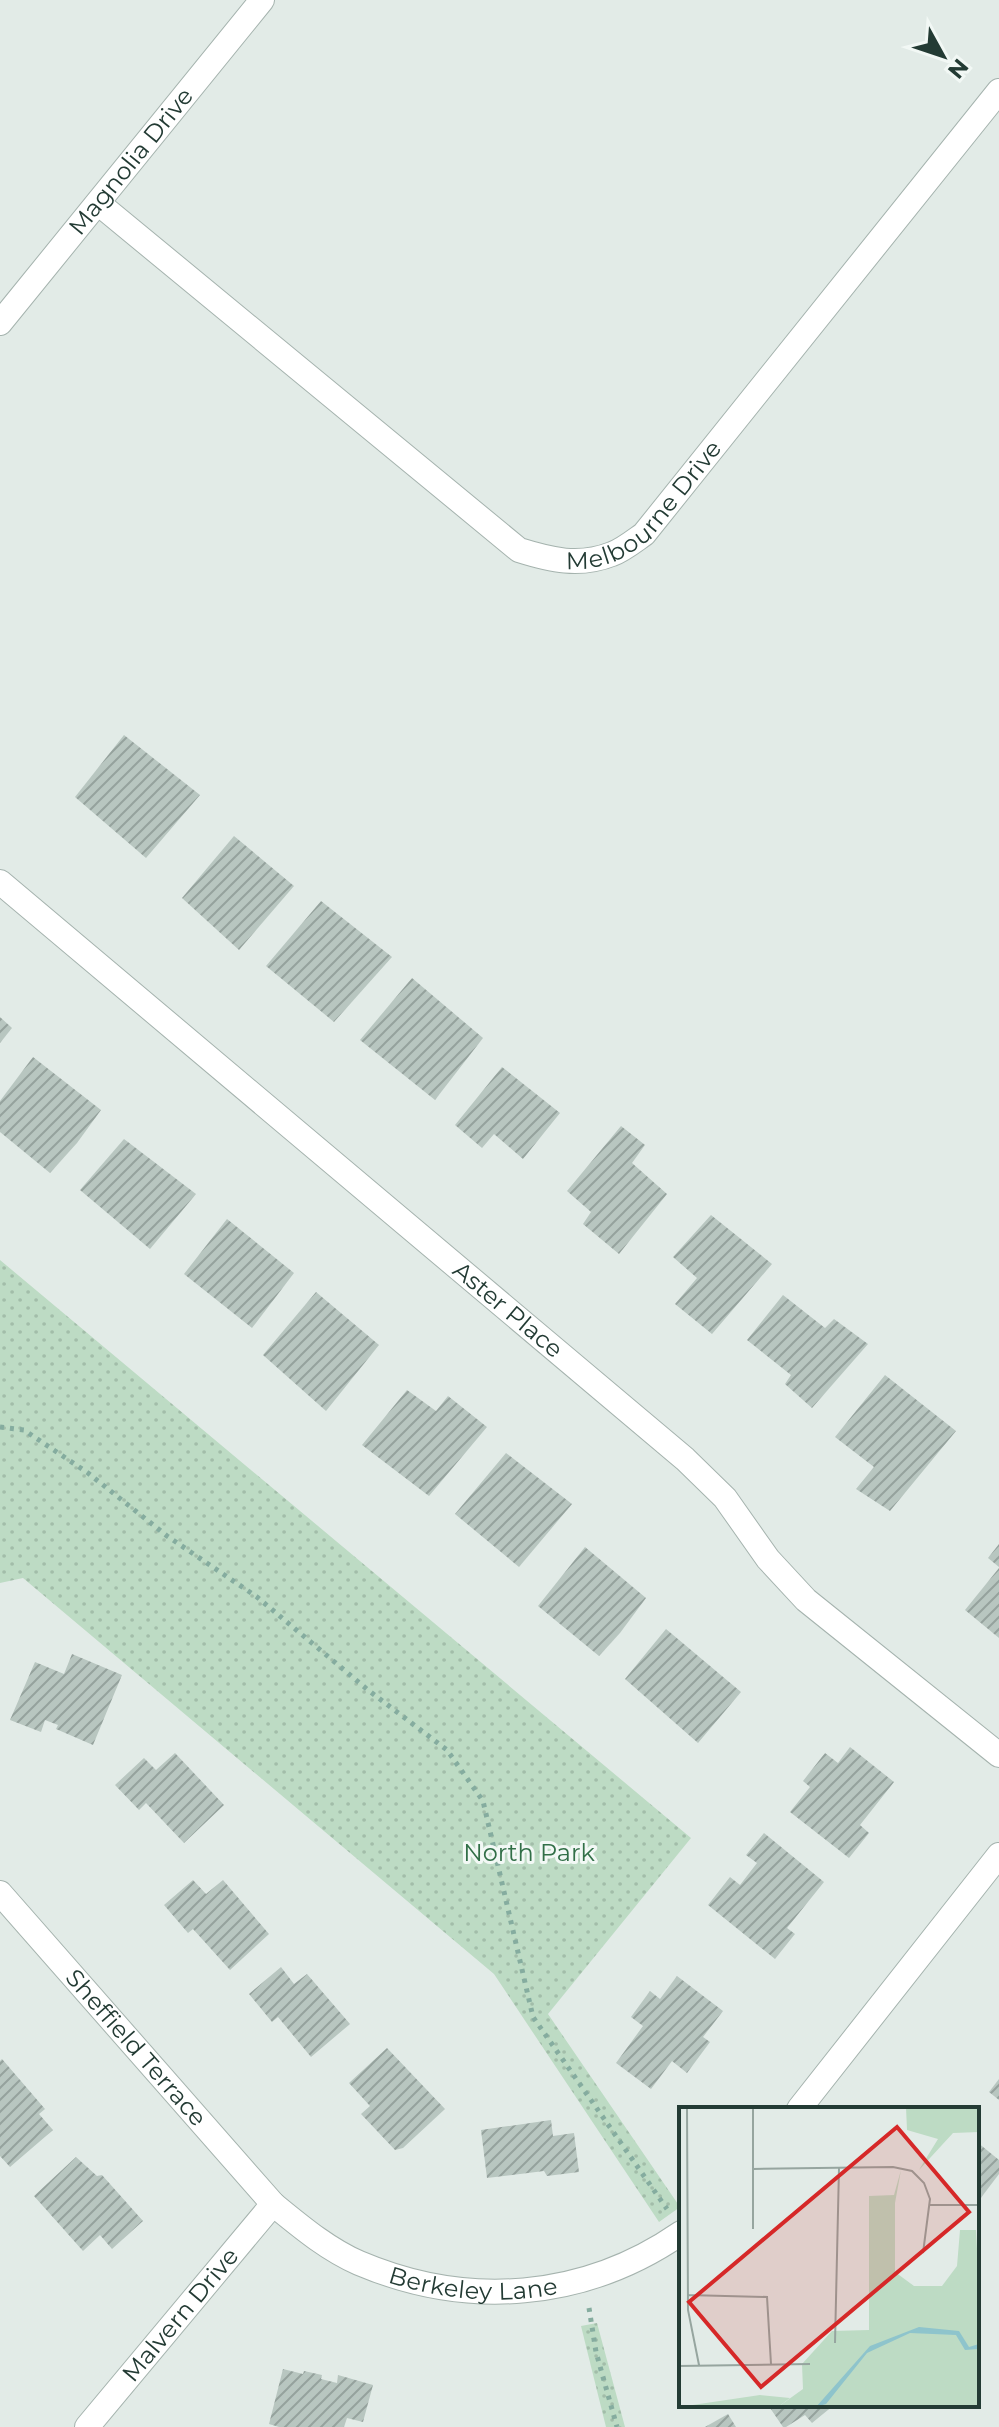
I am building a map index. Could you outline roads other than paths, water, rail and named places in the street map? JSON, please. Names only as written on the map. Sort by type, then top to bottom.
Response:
[{"type":"street","name":"Magnolia Drive","points":[[0,323],[262,0]]},
{"type":"street","name":"Melbourne Drive","points":[[98,203],[519,550],[550,560],[583,561],[613,554],[644,534],[999,91]]},
{"type":"street","name":"Aster Place","points":[[0,882],[685,1459],[725,1498],[768,1559],[806,1600],[999,1755]]},
{"type":"street","points":[[801,2107],[999,1855]]},
{"type":"street","name":"Sheffield Terrace","points":[[0,1893],[273,2204]]},
{"type":"street","name":"Berkeley Lane","points":[[273,2204],[324,2243],[357,2262],[404,2280],[460,2291],[511,2293],[562,2286],[611,2272],[657,2250],[677,2225]]},
{"type":"street","name":"Malvern Drive","points":[[87,2427],[273,2204]]},
{"type":"park label","name":"North Park","points":[[529,1853]]}]
